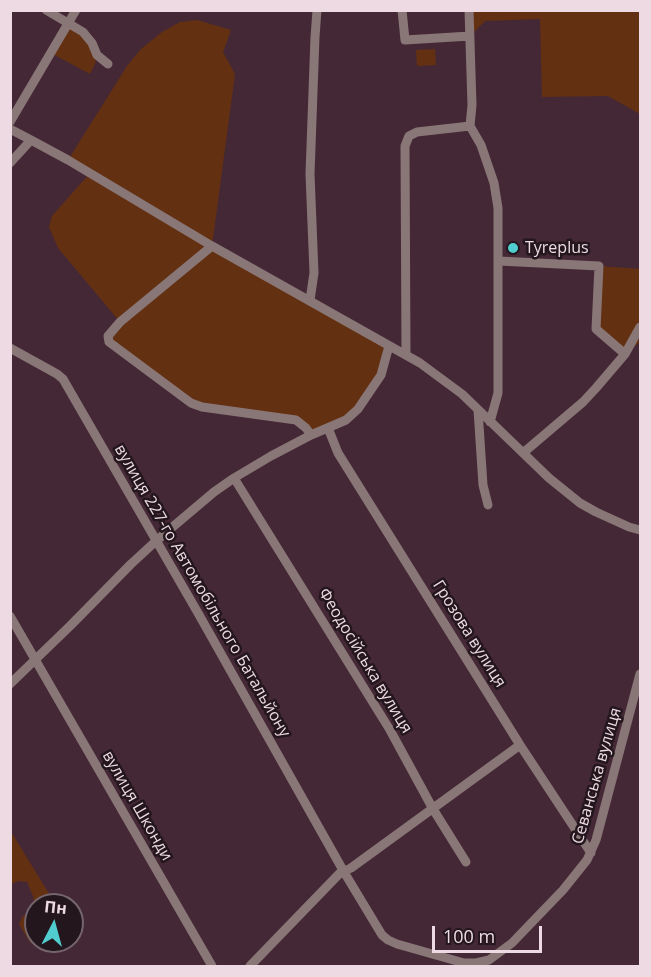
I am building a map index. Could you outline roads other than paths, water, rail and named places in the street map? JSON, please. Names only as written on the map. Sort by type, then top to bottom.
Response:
[{"type":"street","points":[[46,10],[83,32],[92,42],[97,55],[108,64]]},
{"type":"street","points":[[10,122],[76,10]]},
{"type":"street","points":[[310,300],[314,273],[310,174],[317,10]]},
{"type":"street","points":[[402,10],[405,40],[471,36]]},
{"type":"street","points":[[469,10],[472,105],[470,126],[481,145],[494,183],[498,208],[498,393],[490,422]]},
{"type":"street","points":[[406,355],[405,146],[409,136],[417,132],[470,126]]},
{"type":"street","points":[[10,129],[68,160],[212,246],[441,377],[462,394],[549,478],[580,503],[640,530]]},
{"type":"street","points":[[10,163],[31,140]]},
{"type":"street","points":[[212,246],[120,322],[108,336],[109,342],[191,403],[202,407],[296,420],[311,435]]},
{"type":"street","points":[[499,261],[599,266],[596,329],[625,354]]},
{"type":"street","points":[[523,453],[583,402],[625,354],[640,327]]},
{"type":"street","points":[[10,684],[156,541],[214,492],[271,456],[346,420],[358,409],[381,375],[389,346]]},
{"type":"street","name":"вулиця 227-го Автомобільного Батальйону","points":[[10,348],[63,379],[382,935],[388,940],[463,965]]},
{"type":"street","points":[[478,410],[483,485],[488,505]]},
{"type":"street","name":"Грозова вулиця","points":[[328,428],[338,453],[520,746],[591,853]]},
{"type":"street","name":"Феодосійська вулиця","points":[[234,478],[390,730],[433,809],[466,862]]},
{"type":"street","name":"вулиця Шконди","points":[[10,616],[212,966]]},
{"type":"street","name":"Севанська вулиця","points":[[463,965],[489,960],[512,943],[588,860],[596,840],[640,674]]},
{"type":"street","points":[[250,966],[336,877],[520,746]]},
{"type":"place","name":"Tyreplus","points":[[513,248]]}]
